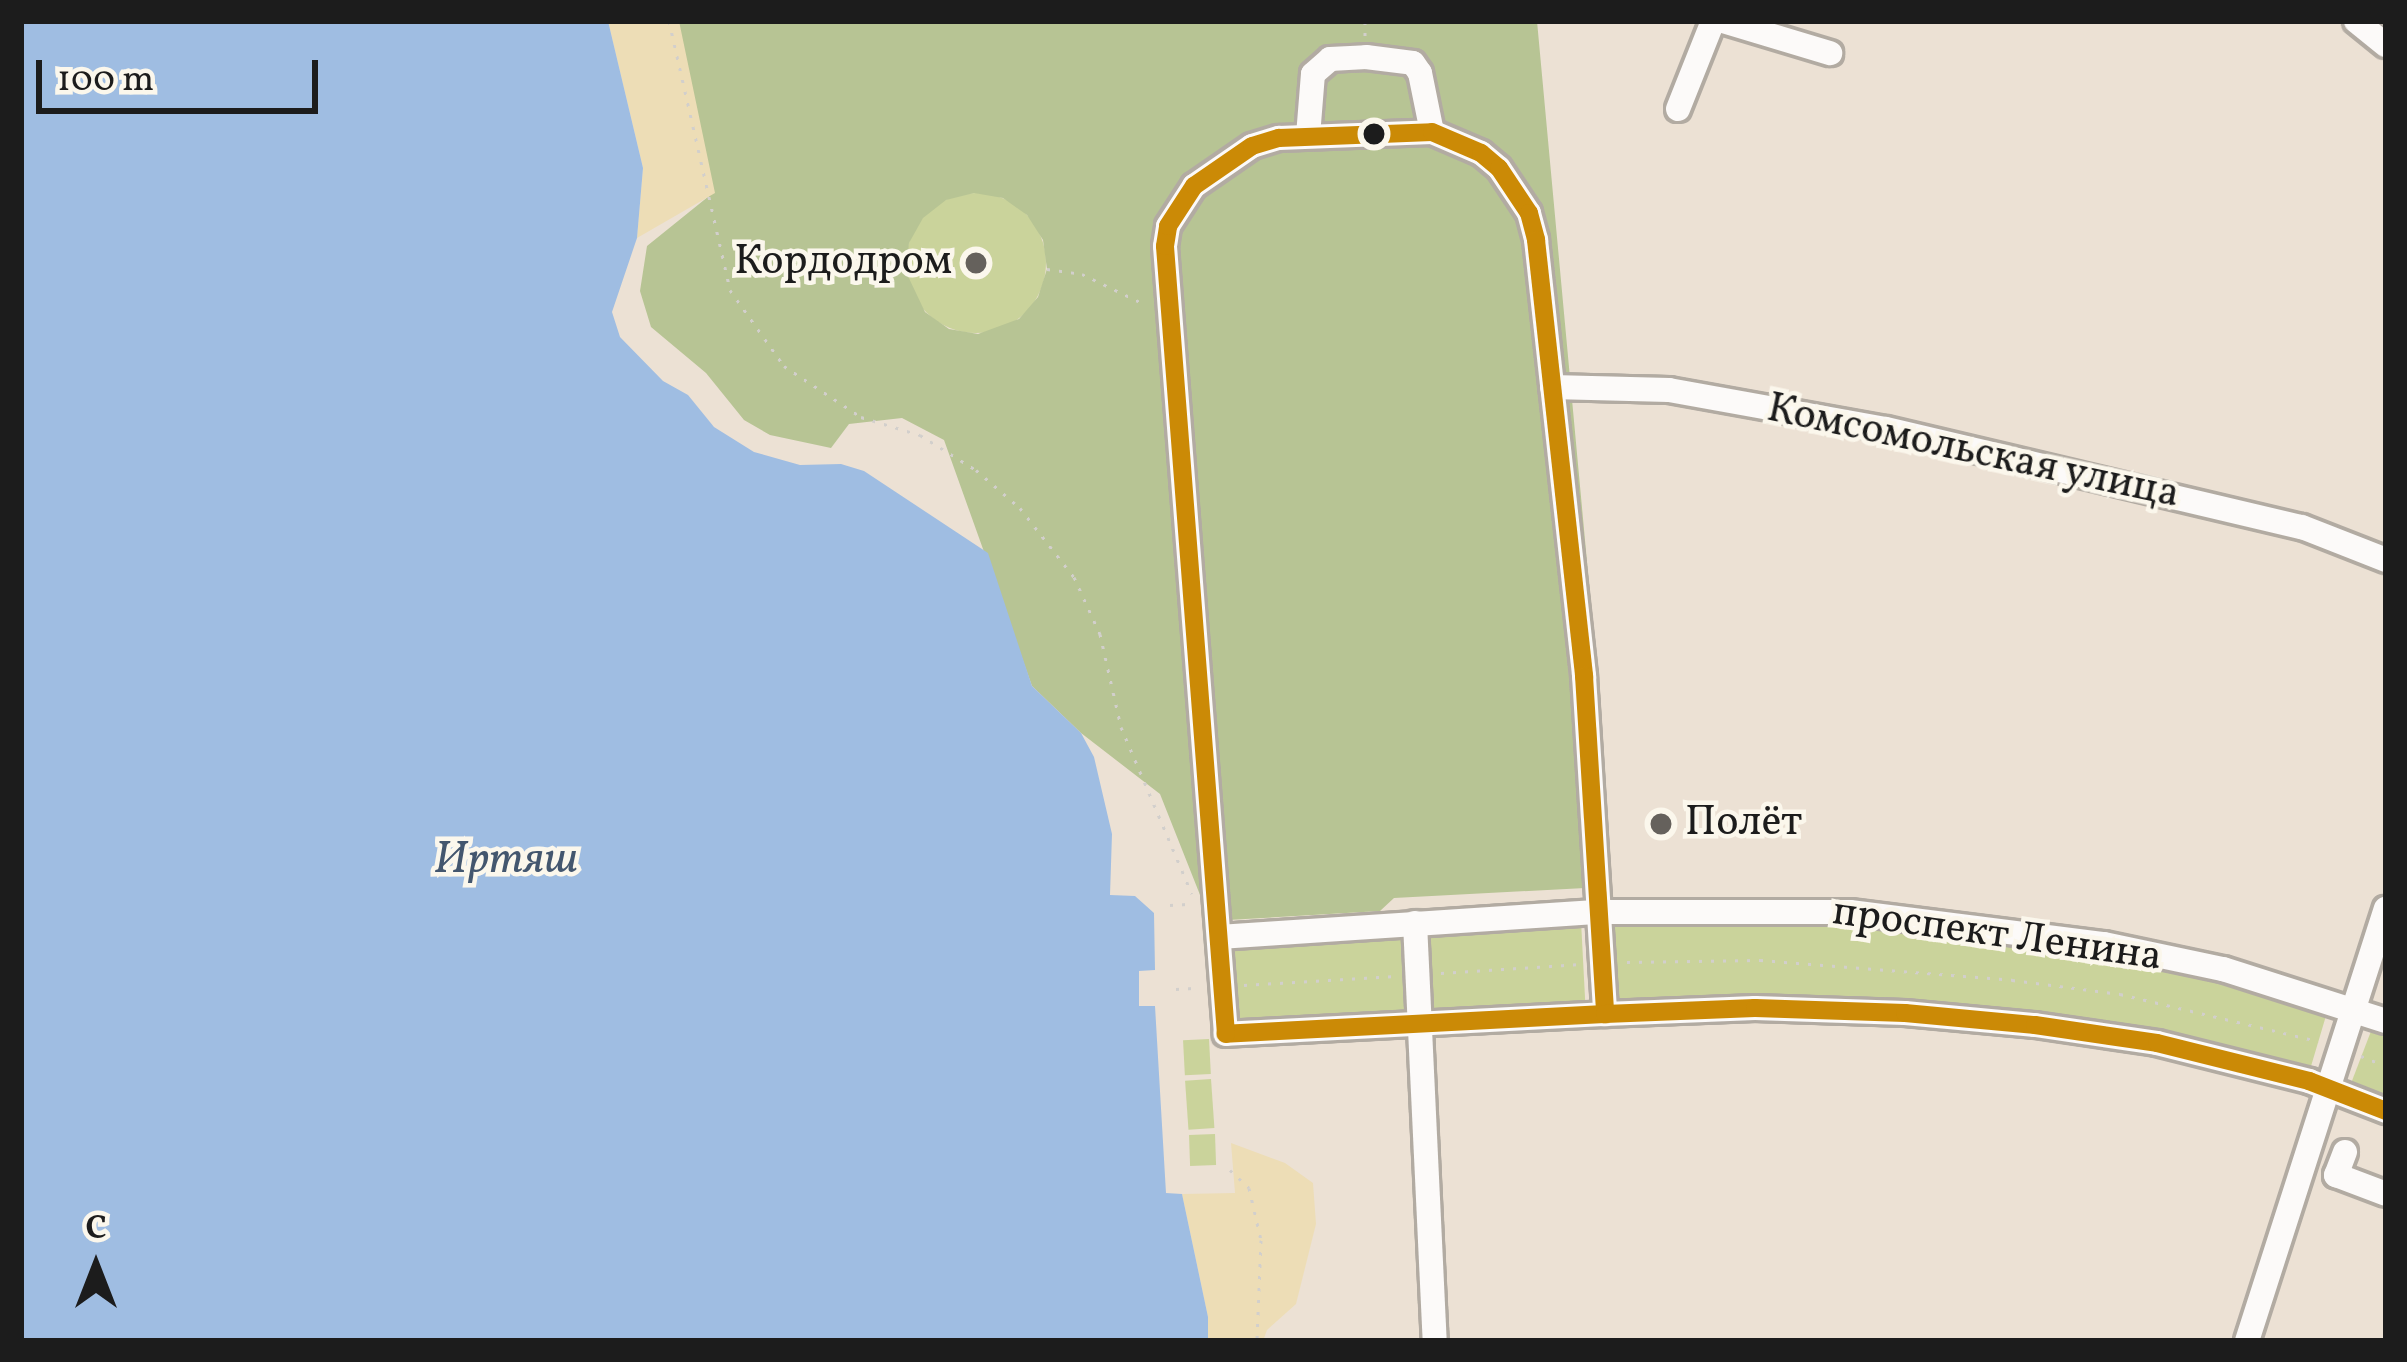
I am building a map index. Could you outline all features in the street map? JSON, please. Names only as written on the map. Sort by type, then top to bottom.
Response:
[{"type":"street","points":[[1678,109],[1713,21]]},
{"type":"street","points":[[1723,21],[1830,53]]},
{"type":"street","points":[[2356,21],[2386,45]]},
{"type":"street","points":[[1308,136],[1313,74],[1330,59],[1366,57],[1413,63],[1420,73],[1432,132]]},
{"type":"street","points":[[1219,937],[1166,246],[1178,208],[1225,160],[1279,138],[1432,132],[1499,168],[1528,213],[1584,676],[1605,1014]]},
{"type":"street","name":"Комсомольская улица","points":[[1552,387],[1669,390],[1886,429],[2302,527],[2386,560]]},
{"type":"street","points":[[2247,1341],[2325,1086],[2386,909]]},
{"type":"street","name":"проспект Ленина","points":[[2386,1021],[2223,970],[2016,930],[1850,912],[1599,912],[1219,937],[1226,1034],[1755,1008],[1905,1012],[2157,1042],[2325,1086],[2386,1112]]},
{"type":"street","points":[[1415,923],[1435,1341]]},
{"type":"street","points":[[2345,1152],[2336,1175],[2386,1194]]},
{"type":"path","points":[[669,21],[730,290],[784,366],[861,417],[920,435],[976,470],[1020,508],[1074,577],[1100,634],[1121,727],[1197,904],[1170,905]]},
{"type":"path","points":[[1047,269],[1082,274],[1138,298],[1171,325]]},
{"type":"path","points":[[1176,989],[1602,963],[1760,960],[2012,980],[2120,994],[2338,1047],[2386,1066]]},
{"type":"path","points":[[1230,1170],[1249,1189],[1261,1240],[1257,1341]]},
{"type":"green space","points":[[678,21],[1537,21],[1591,605],[1564,610],[1585,888],[1394,898],[1380,911],[1228,920],[1204,905],[1160,794],[1081,733],[1032,686],[944,440],[902,418],[849,424],[831,448],[770,435],[744,420],[706,373],[651,327],[640,291],[647,246],[714,192]],"holes":[[[974,193],[1003,198],[1027,215],[1043,240],[1047,269],[1038,297],[1019,319],[978,334],[949,329],[925,312],[906,272],[909,243],[923,218],[946,200]]]},
{"type":"green space","name":"Кордодром","points":[[976,193],[1003,198],[1026,213],[1041,236],[1046,263],[1041,290],[1026,313],[1003,328],[976,333],[949,328],[926,313],[911,290],[906,263],[911,236],[926,213],[949,198]]},
{"type":"green space","points":[[1849,919],[2099,950],[2328,1009],[2309,1073],[2158,1037],[1613,1004],[1608,920]]},
{"type":"green space","points":[[1581,921],[1585,1006],[1426,1014],[1421,929]]},
{"type":"green space","points":[[1409,931],[1412,1016],[1227,1022],[1224,937]]},
{"type":"green space","points":[[2373,1026],[2386,1031],[2386,1101],[2350,1086]]},
{"type":"green space","points":[[1209,1039],[1211,1074],[1185,1075],[1183,1040]]},
{"type":"green space","points":[[1211,1079],[1214,1128],[1188,1130],[1185,1081]]},
{"type":"green space","points":[[1215,1134],[1216,1165],[1190,1166],[1189,1135]]},
{"type":"sand","points":[[608,21],[679,21],[715,193],[637,238],[643,168]]},
{"type":"sand","points":[[1231,1143],[1285,1163],[1313,1183],[1316,1224],[1296,1304],[1267,1330],[1263,1341],[1208,1341],[1208,1317],[1182,1194],[1235,1193]]},
{"type":"water","name":"Иртяш","points":[[21,21],[608,21],[643,168],[637,238],[612,312],[620,337],[663,381],[688,395],[714,427],[754,452],[800,465],[841,464],[864,471],[988,553],[1032,686],[1081,733],[1094,757],[1112,834],[1110,895],[1135,896],[1154,913],[1155,970],[1139,971],[1139,1006],[1155,1006],[1166,1193],[1182,1194],[1208,1317],[1208,1341],[21,1341]]},
{"type":"transit line","points":[[1605,1014],[1226,1034],[1165,246],[1168,226],[1194,186],[1252,146],[1279,138],[1432,132],[1481,153],[1499,168],[1529,213],[1536,240],[1584,676],[1605,1014],[1755,1008],[1905,1013],[2035,1025],[2157,1043],[2309,1081],[2386,1111]]},
{"type":"place","name":"Кордодром","points":[[976,263]]},
{"type":"place","name":"Полёт","points":[[1661,824]]}]
